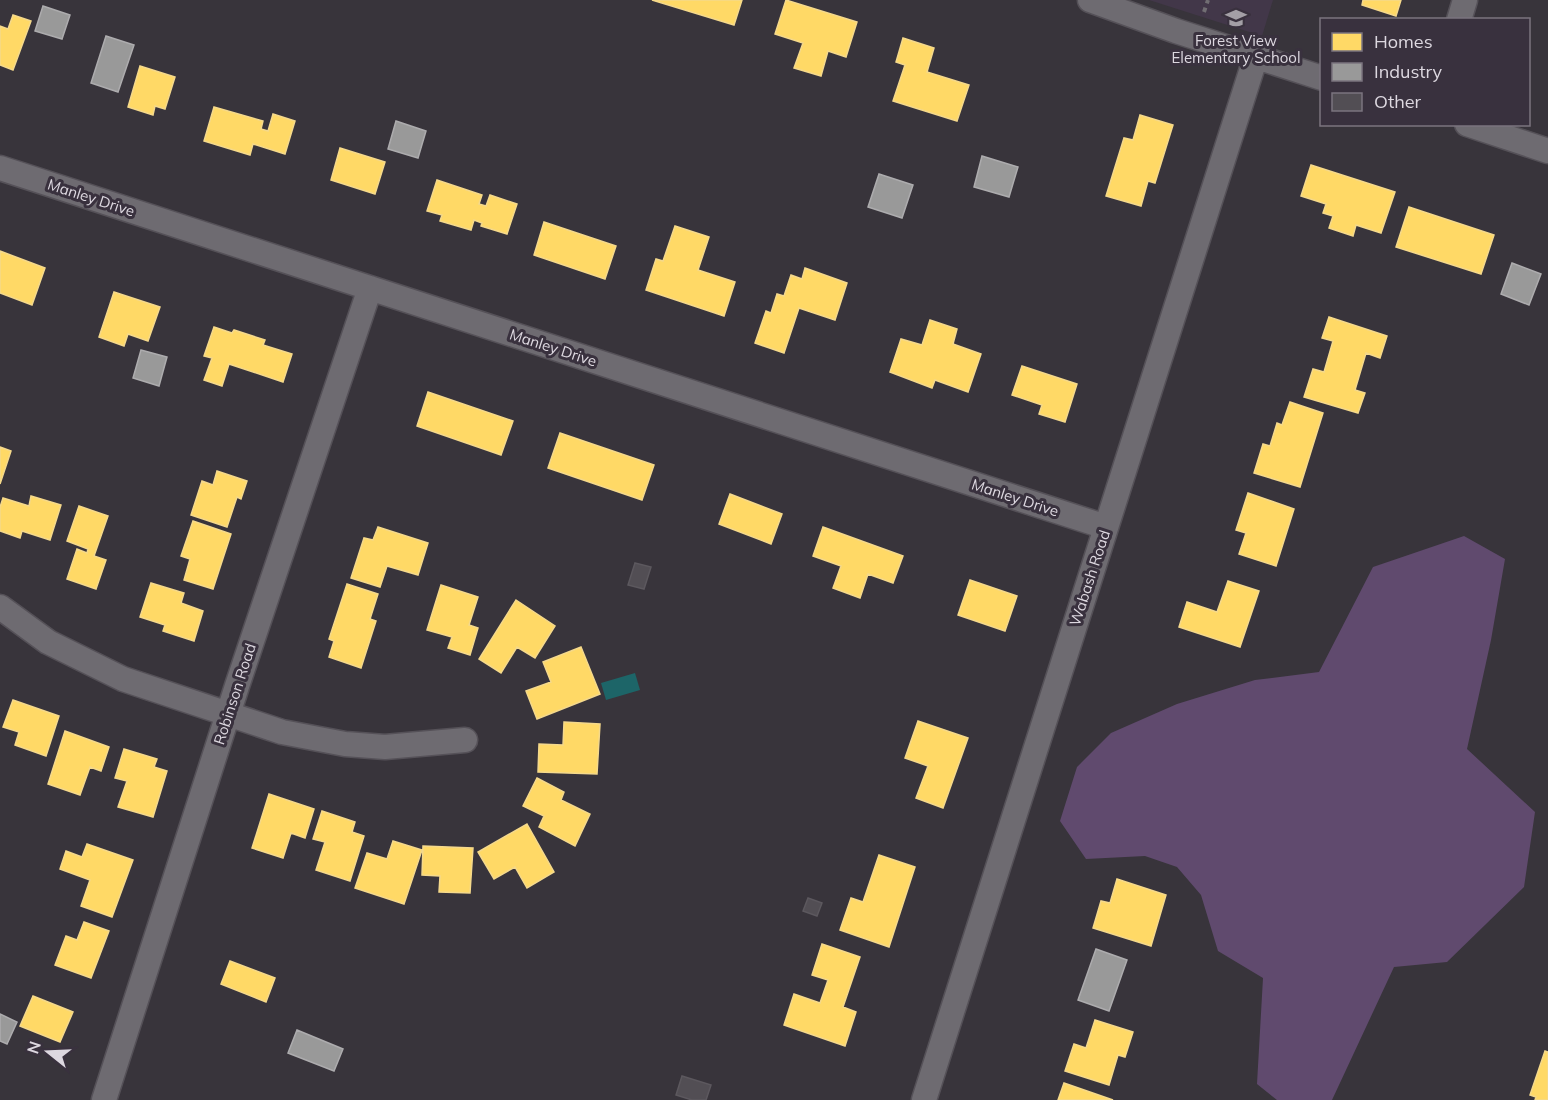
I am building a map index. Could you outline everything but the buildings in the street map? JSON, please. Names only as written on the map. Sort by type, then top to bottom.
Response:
[{"type":"street","points":[[1090,0],[1320,77]]},
{"type":"street","points":[[1459,18],[1465,0]]},
{"type":"street","name":"Wabash Road","points":[[924,1100],[1256,56]]},
{"type":"street","points":[[1473,126],[1548,151]]},
{"type":"street","name":"Manley Drive","points":[[0,168],[1106,527]]},
{"type":"street","name":"Robinson Road","points":[[104,1100],[228,713],[370,288]]},
{"type":"street","points":[[0,607],[48,642],[123,679],[282,732],[345,744],[385,747],[465,740]]},
{"type":"path","points":[[1204,12],[1208,0]]},
{"type":"shaded area","name":"Forest View Elementary School","points":[[1149,0],[1273,0],[1262,36]]},
{"type":"shaded area","points":[[1464,536],[1505,559],[1491,640],[1467,749],[1535,812],[1524,887],[1447,962],[1394,967],[1332,1100],[1277,1100],[1257,1084],[1263,978],[1218,951],[1201,895],[1177,867],[1145,856],[1086,859],[1060,821],[1077,767],[1111,733],[1177,704],[1255,680],[1319,672],[1373,567]]},
{"type":"water","points":[[635,673],[640,690],[606,700],[601,683]]},
{"type":"place","name":"Forest View Elementary School","points":[[1236,18]]}]
